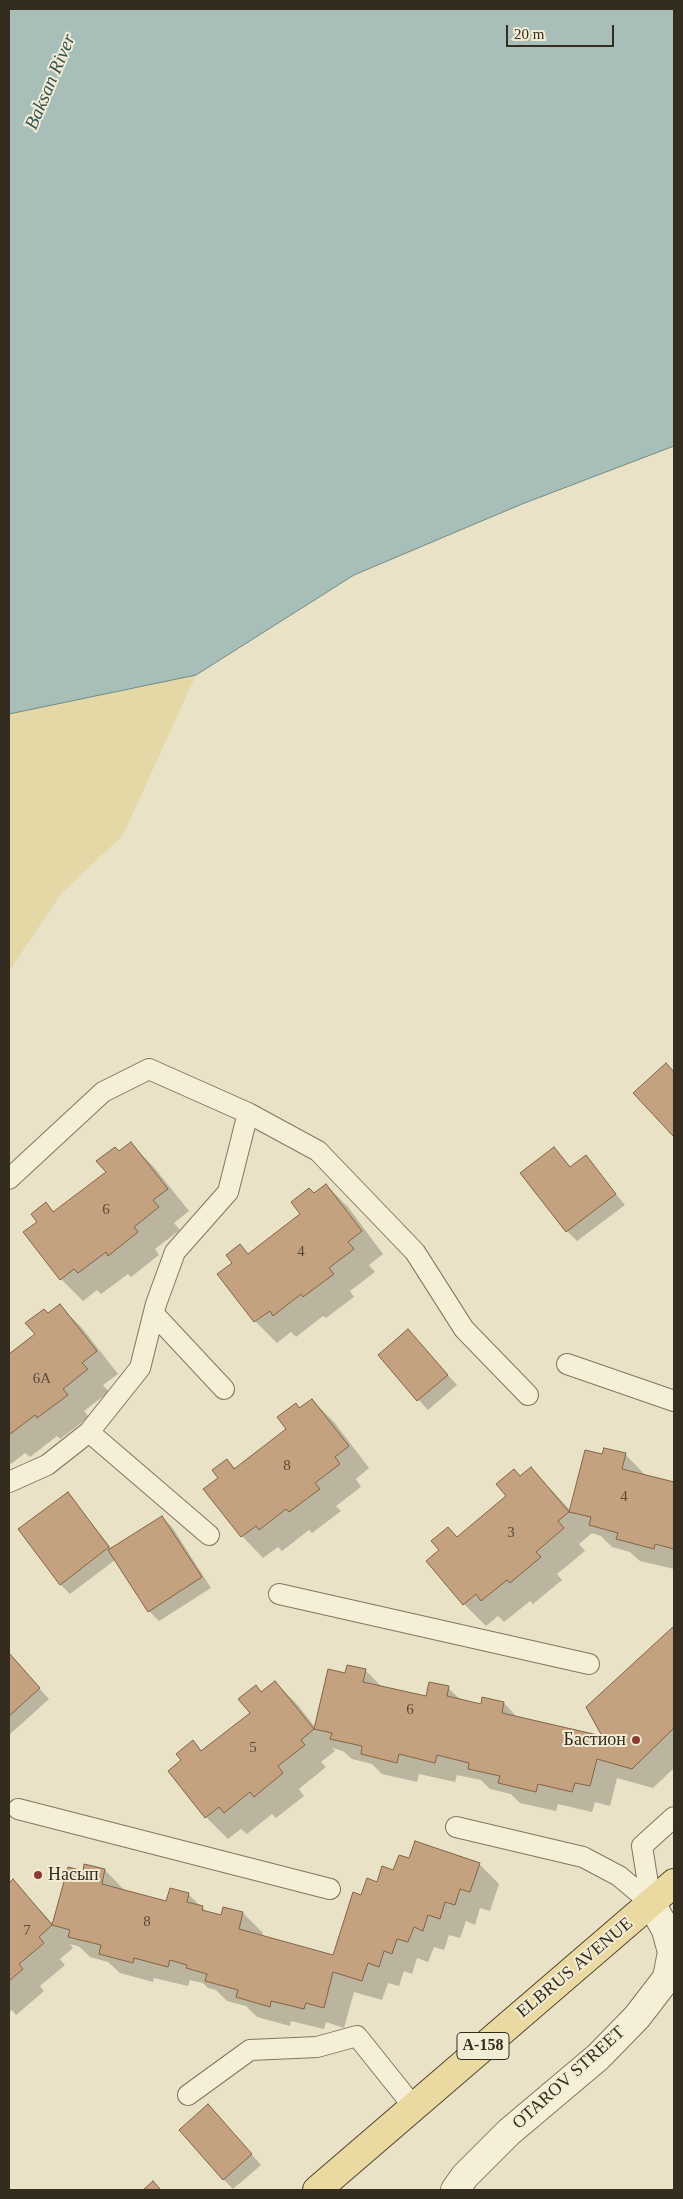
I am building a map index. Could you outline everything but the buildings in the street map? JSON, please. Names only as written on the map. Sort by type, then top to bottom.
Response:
[{"type":"main road","name":"ELBRUS AVENUE","points":[[316,2190],[674,1883]]},
{"type":"street","name":"OTAROV STREET","points":[[456,2190],[465,2176],[509,2132],[598,2057],[637,2017],[667,1978],[672,1952],[666,1930],[652,1903]]},
{"type":"lane","points":[[9,1179],[103,1092],[149,1069],[248,1114],[318,1151],[415,1252],[464,1329],[528,1395]]},
{"type":"lane","points":[[9,1482],[48,1465],[89,1432],[140,1368],[154,1314],[175,1252],[228,1192],[248,1114]]},
{"type":"lane","points":[[154,1314],[224,1389]]},
{"type":"lane","points":[[567,1364],[674,1401]]},
{"type":"lane","points":[[89,1432],[209,1535]]},
{"type":"lane","points":[[279,1594],[589,1664]]},
{"type":"lane","points":[[18,1808],[330,1889]]},
{"type":"lane","points":[[652,1903],[642,1846],[674,1817]]},
{"type":"lane","points":[[456,1827],[583,1857],[619,1876],[652,1903]]},
{"type":"lane","points":[[188,2095],[250,2050],[317,2047],[357,2036],[413,2106]]},
{"type":"sand","points":[[196,675],[123,835],[61,894],[9,971],[9,714]]},
{"type":"water","name":"Baksan River","points":[[9,9],[674,9],[674,446],[522,504],[354,575],[196,675],[9,714]]},
{"type":"place","name":"Бастион","points":[[636,1740]]},
{"type":"place","name":"Насып","points":[[38,1875]]}]
